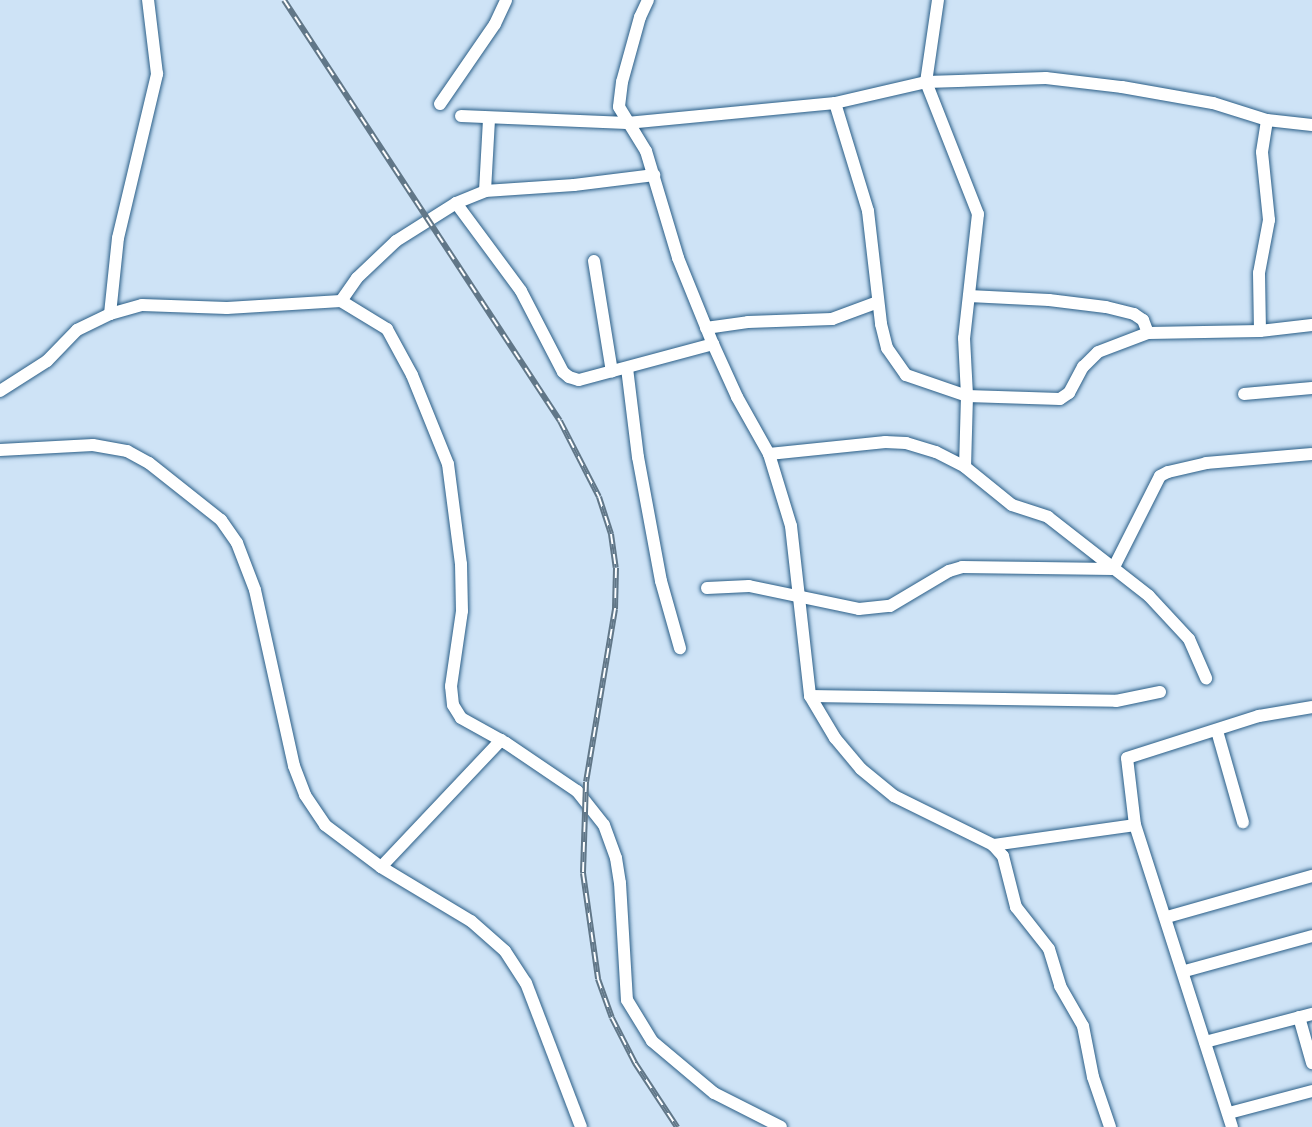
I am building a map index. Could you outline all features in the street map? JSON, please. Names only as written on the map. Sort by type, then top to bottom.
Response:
[{"type":"street","points":[[110,314],[118,238],[157,74],[148,0]]},
{"type":"street","points":[[440,104],[495,23],[506,0]]},
{"type":"street","points":[[648,0],[640,17],[622,82],[619,107],[646,151],[678,258],[706,328],[737,397],[769,454],[791,526],[810,696],[835,738],[861,769],[894,796],[993,845],[1003,856],[1016,907],[1049,949],[1060,986],[1083,1026],[1093,1077],[1110,1127]]},
{"type":"street","points":[[938,0],[926,82],[978,214],[964,338],[967,396],[965,467]]},
{"type":"street","points":[[461,117],[627,123],[835,103],[926,82],[1046,78],[1122,87],[1213,103],[1268,120],[1312,125]]},
{"type":"street","points":[[835,103],[868,211],[878,302],[887,348],[906,375],[967,396],[1060,399],[1069,393],[1083,367],[1098,352],[1148,333],[1260,331],[1312,325]]},
{"type":"street","points":[[485,191],[489,120]]},
{"type":"street","points":[[1260,331],[1259,272],[1269,220],[1262,152],[1268,120]]},
{"type":"street","points":[[341,302],[357,278],[396,241],[456,203],[485,191],[574,186],[654,175]]},
{"type":"street","points":[[456,203],[521,291],[563,372],[579,380],[713,344]]},
{"type":"street","points":[[593,261],[612,372]]},
{"type":"street","points":[[969,296],[1049,300],[1106,307],[1135,314],[1143,320],[1148,333]]},
{"type":"street","points":[[0,391],[47,361],[77,330],[110,314],[142,305],[227,308],[341,302],[387,329],[412,375],[448,464],[461,564],[462,611],[451,686],[453,705],[461,718],[501,740],[577,791],[604,825],[616,858],[620,883],[627,1000],[652,1041],[714,1093],[781,1127]]},
{"type":"street","points":[[706,328],[748,322],[804,323],[832,319],[878,302]]},
{"type":"street","points":[[627,368],[638,457],[661,582],[680,648]]},
{"type":"street","points":[[1244,394],[1312,388]]},
{"type":"street","points":[[769,454],[805,448],[906,443],[936,452],[965,467],[1012,505],[1048,517],[1149,596],[1189,639],[1206,678]]},
{"type":"street","points":[[0,450],[93,445],[127,451],[149,463],[221,520],[237,542],[255,590],[294,766],[305,795],[325,825],[382,867],[471,921],[505,951],[526,983],[581,1127]]},
{"type":"street","points":[[1113,569],[1160,477],[1168,472],[1206,463],[1312,454]]},
{"type":"street","points":[[707,588],[749,586],[859,609],[890,606],[949,571],[962,567],[1113,569]]},
{"type":"street","points":[[810,696],[1116,701],[1160,692]]},
{"type":"street","points":[[1232,1127],[1185,971],[1135,825],[1127,758],[1259,716],[1312,707]]},
{"type":"street","points":[[1217,731],[1242,822]]},
{"type":"street","points":[[382,867],[501,740]]},
{"type":"street","points":[[993,845],[1135,825]]},
{"type":"street","points":[[1167,918],[1312,876]]},
{"type":"street","points":[[1185,971],[1312,936]]},
{"type":"street","points":[[1205,1042],[1305,1015],[1312,1063]]},
{"type":"street","points":[[1229,1113],[1312,1091]]},
{"type":"railway","points":[[284,0],[560,421],[599,497],[611,534],[616,568],[615,609],[586,782],[583,873],[598,979],[612,1018],[635,1063],[677,1127]]}]
